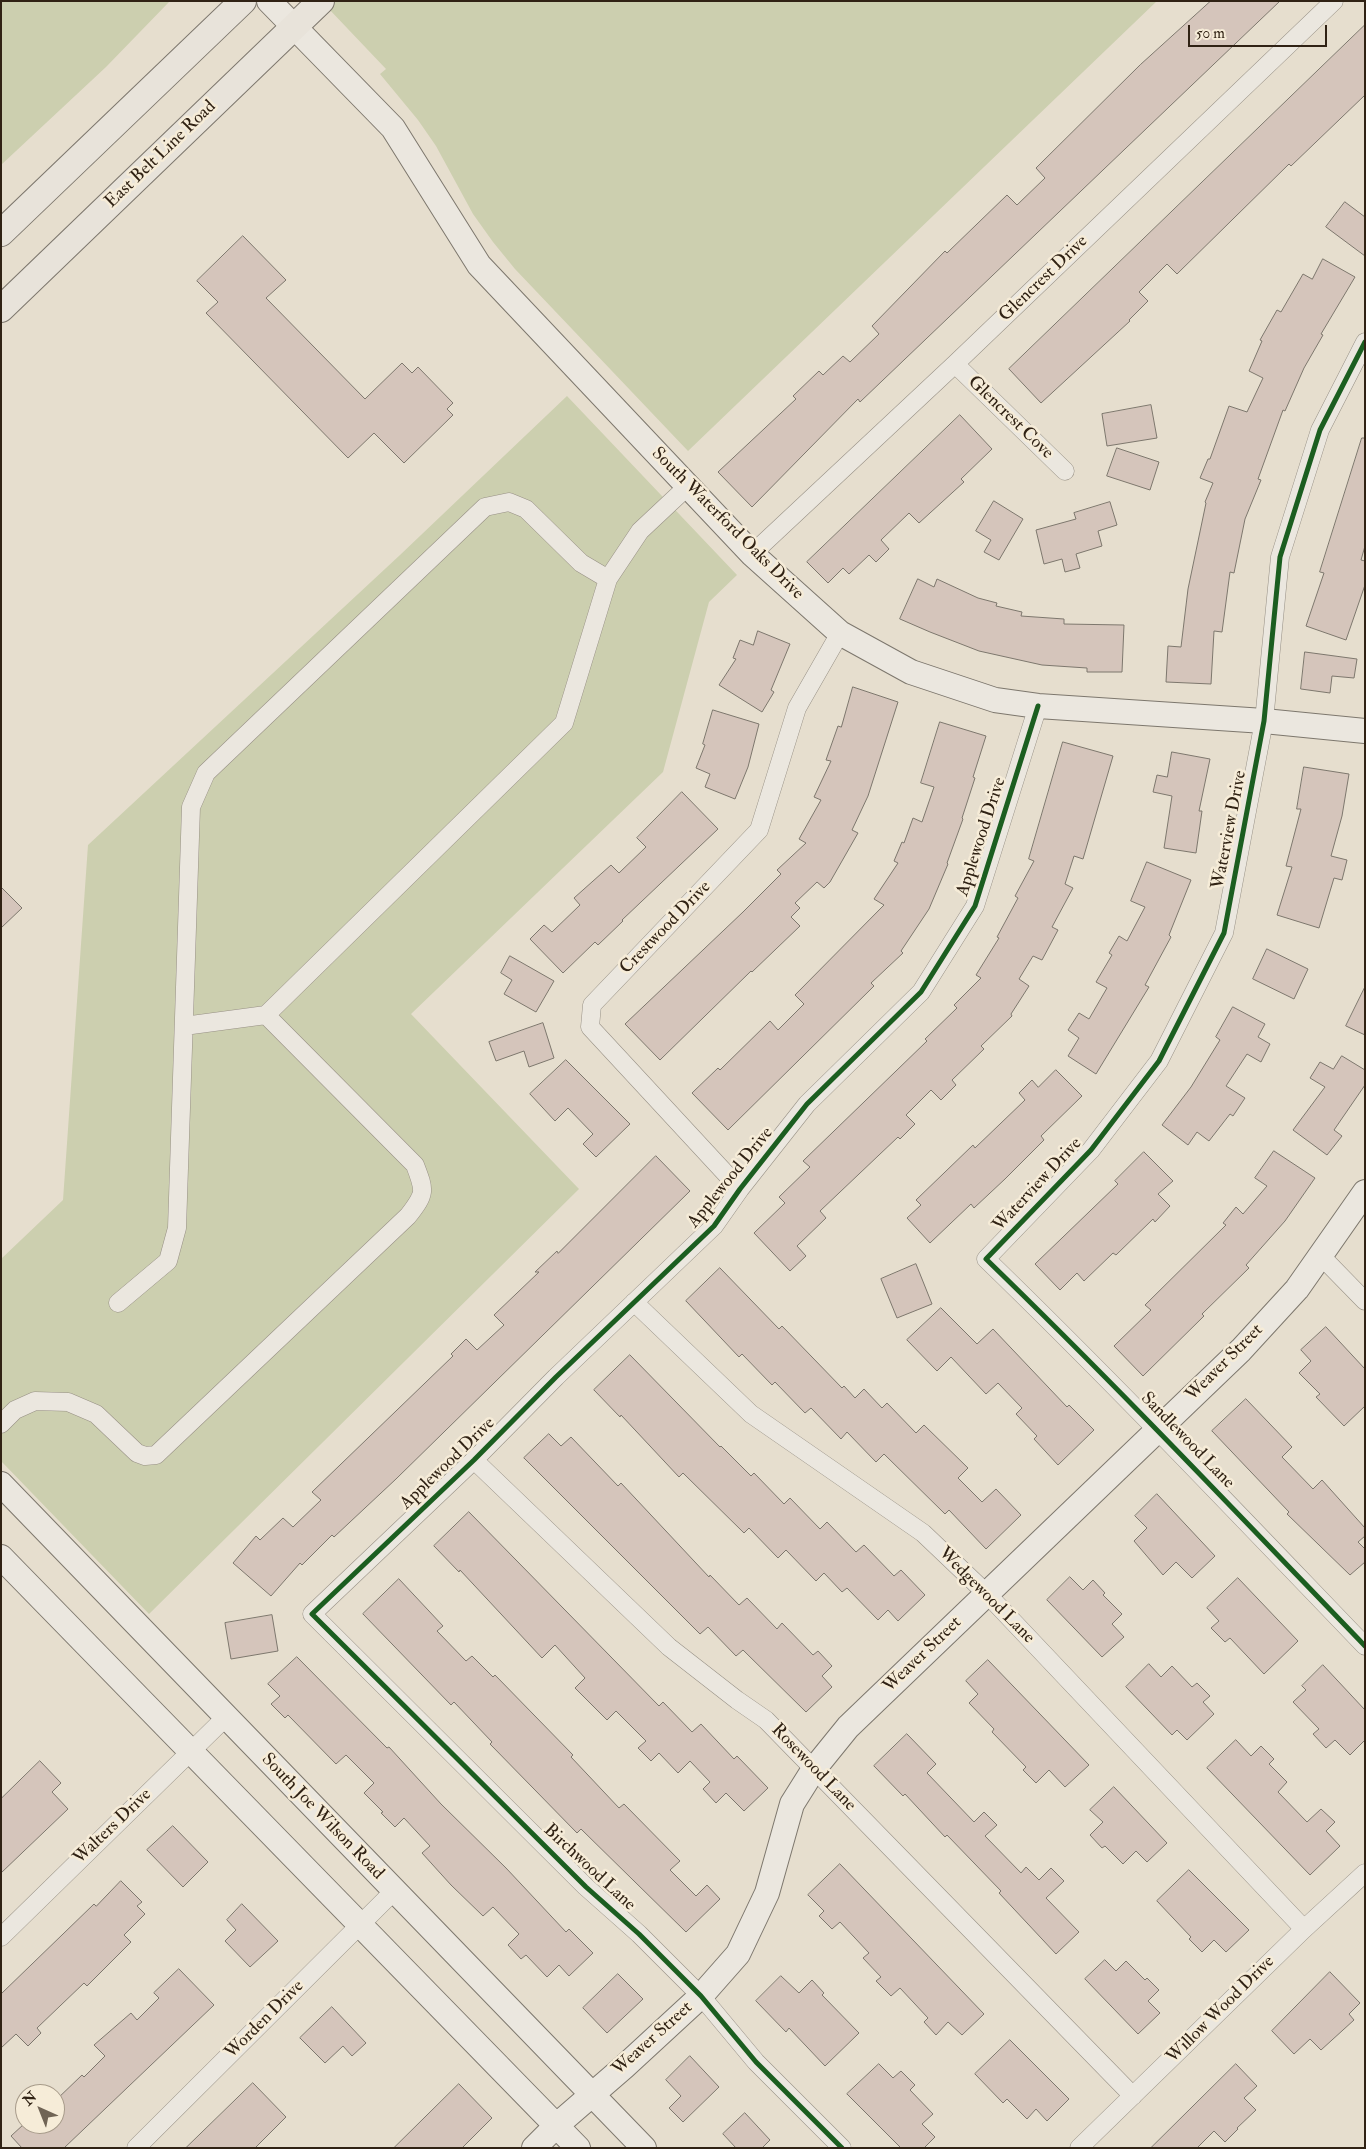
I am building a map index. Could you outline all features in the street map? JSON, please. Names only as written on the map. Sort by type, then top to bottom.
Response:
[{"type":"main road","points":[[1,233],[243,1]]},
{"type":"main road","name":"East Belt Line Road","points":[[1,309],[321,1]]},
{"type":"street","name":"South Waterford Oaks Drive","points":[[269,1],[293,28],[392,128],[479,265],[752,554],[840,633],[911,672],[996,700],[1038,706],[1264,721],[1365,731]]},
{"type":"street","name":"Glencrest Drive","points":[[752,554],[955,364],[1334,1]]},
{"type":"street","name":"Waterview Drive","points":[[986,1259],[1091,1150],[1160,1060],[1224,933],[1264,721],[1280,557],[1320,430],[1365,342]]},
{"type":"street","name":"Glencrest Cove","points":[[955,364],[1065,471]]},
{"type":"street","points":[[184,1026],[266,1015],[564,723],[608,579],[640,531],[688,486]]},
{"type":"street","points":[[118,1303],[168,1261],[178,1228],[191,807],[206,773],[485,507],[509,502],[526,509],[581,563],[608,579]]},
{"type":"street","name":"Crestwood Drive","points":[[740,1189],[590,1027],[592,1005],[759,830],[797,708],[840,633]]},
{"type":"street","name":"Applewood Drive","points":[[312,1614],[474,1460],[556,1377],[714,1226],[740,1189],[807,1104],[921,992],[975,906],[1038,706]]},
{"type":"street","points":[[1,1424],[15,1410],[36,1401],[68,1402],[96,1414],[137,1453],[145,1456],[156,1455],[408,1216],[421,1199],[423,1185],[415,1165],[266,1015]]},
{"type":"street","name":"Weaver Street","points":[[534,2148],[591,2094],[624,2067],[701,1996],[738,1954],[767,1893],[792,1804],[814,1769],[848,1727],[1241,1350],[1297,1289],[1365,1192]]},
{"type":"street","points":[[1321,1256],[1365,1301]]},
{"type":"street","name":"Sandlewood Lane","points":[[986,1259],[1158,1430],[1365,1646]]},
{"type":"street","name":"Wedgewood Lane","points":[[634,1302],[750,1414],[923,1533],[987,1594],[1304,1928]]},
{"type":"street","name":"Rosewood Lane","points":[[474,1460],[670,1648],[766,1720],[1133,2096]]},
{"type":"street","name":"South Joe Wilson Road","points":[[1,1484],[394,1892],[644,2148]]},
{"type":"street","points":[[1,1558],[578,2148]]},
{"type":"street","name":"Birchwood Lane","points":[[312,1614],[586,1887],[639,1934],[701,1996],[756,2062],[842,2148]]},
{"type":"street","name":"Walters Drive","points":[[1,1937],[226,1718]]},
{"type":"street","name":"Willow Wood Drive","points":[[1079,2148],[1304,1928],[1365,1873]]},
{"type":"street","name":"Worden Drive","points":[[136,2148],[394,1892]]},
{"type":"green space","points":[[1,1],[170,1],[106,67],[1,165]]},
{"type":"green space","points":[[334,1],[1157,1],[688,451],[515,269],[493,242],[473,214],[436,146],[418,120],[380,74],[386,69],[328,8]]},
{"type":"green space","points":[[567,396],[737,575],[709,602],[663,772],[411,1014],[579,1189],[149,1614],[1,1461],[1,1259],[63,1200],[88,845],[400,555]]},
{"type":"building","points":[[1211,1],[1280,1],[860,402],[858,399],[752,507],[718,472],[796,399],[793,396],[819,371],[823,375],[843,356],[850,362],[879,334],[872,326],[945,251],[947,253],[1007,195],[1017,205],[1045,178],[1036,168],[1140,65]]},
{"type":"building","points":[[1365,25],[1365,95],[1291,166],[1289,164],[1177,274],[1167,264],[1139,292],[1148,301],[1130,321],[1041,403],[1009,369]]},
{"type":"building","points":[[1345,202],[1365,217],[1365,256],[1326,227]]},
{"type":"building","points":[[243,236],[286,280],[266,298],[365,399],[402,363],[412,373],[418,367],[453,403],[447,409],[453,415],[404,463],[374,433],[348,458],[206,313],[218,302],[197,281]]},
{"type":"building","points":[[1323,259],[1355,277],[1321,334],[1323,335],[1304,368],[1285,411],[1283,410],[1258,479],[1261,480],[1245,519],[1234,573],[1230,572],[1222,632],[1214,631],[1211,684],[1166,682],[1168,646],[1181,647],[1188,589],[1205,502],[1213,483],[1200,478],[1208,459],[1210,459],[1229,406],[1247,412],[1263,378],[1249,371],[1262,341],[1260,340],[1277,310],[1281,312],[1303,274],[1312,279]]},
{"type":"building","points":[[1151,405],[1157,438],[1107,446],[1102,414]]},
{"type":"building","points":[[960,415],[992,449],[961,479],[964,482],[919,523],[909,513],[881,540],[889,549],[876,562],[869,555],[849,574],[843,568],[828,583],[807,562]]},
{"type":"building","points":[[1362,438],[1365,438],[1365,546],[1361,560],[1365,561],[1365,585],[1346,640],[1306,626],[1324,573],[1320,572]]},
{"type":"building","points":[[1117,448],[1159,462],[1150,490],[1107,476]]},
{"type":"building","points":[[994,501],[1023,519],[999,560],[984,552],[991,540],[976,531]]},
{"type":"building","points":[[1110,502],[1117,525],[1098,531],[1102,546],[1076,554],[1080,568],[1065,572],[1062,559],[1044,564],[1036,530],[1076,519],[1074,513]]},
{"type":"building","points":[[918,579],[934,587],[937,579],[978,598],[997,603],[996,606],[1022,612],[1021,616],[1064,619],[1064,624],[1124,625],[1122,672],[1087,672],[1087,668],[1042,665],[979,651],[900,619]]},
{"type":"building","points":[[758,631],[790,644],[771,690],[774,692],[762,712],[719,685],[736,659],[733,658],[740,640],[753,645]]},
{"type":"building","points":[[1305,652],[1357,659],[1354,678],[1332,676],[1330,693],[1301,689]]},
{"type":"building","points":[[853,687],[898,702],[868,796],[852,830],[858,833],[830,882],[824,888],[817,882],[795,903],[800,908],[791,917],[800,926],[660,1060],[625,1024],[781,874],[777,870],[806,843],[799,839],[821,800],[814,797],[831,761],[826,760],[838,726],[841,727]]},
{"type":"building","points":[[713,710],[759,724],[748,767],[735,799],[705,787],[710,774],[696,768],[705,745],[703,744]]},
{"type":"building","points":[[940,722],[986,736],[973,777],[975,778],[963,819],[948,864],[929,909],[901,951],[903,953],[871,983],[874,986],[728,1130],[692,1093],[718,1068],[720,1070],[770,1021],[778,1030],[804,1004],[795,995],[884,905],[874,899],[898,863],[894,861],[902,842],[904,843],[913,818],[922,822],[934,787],[921,783]]},
{"type":"building","points":[[1063,742],[1113,756],[1083,859],[1074,856],[1065,884],[1073,888],[1052,927],[1058,930],[1042,960],[1033,956],[1019,979],[1029,986],[1011,1014],[1012,1016],[981,1046],[984,1049],[952,1080],[956,1085],[941,1100],[931,1090],[906,1115],[915,1124],[900,1139],[898,1137],[820,1211],[826,1218],[797,1246],[806,1256],[790,1271],[754,1233],[785,1203],[779,1197],[810,1167],[803,1161],[927,1041],[925,1039],[957,1008],[954,1005],[981,978],[976,975],[999,938],[997,937],[1018,898],[1015,896],[1034,861],[1029,859]]},
{"type":"building","points":[[1172,752],[1210,759],[1199,811],[1202,811],[1196,853],[1164,848],[1172,796],[1153,792],[1157,775],[1167,777]]},
{"type":"building","points":[[1304,767],[1349,774],[1342,816],[1331,856],[1347,860],[1342,880],[1334,878],[1319,928],[1277,915],[1292,867],[1286,866],[1301,809],[1297,809]]},
{"type":"building","points":[[682,792],[718,829],[598,945],[595,942],[563,973],[530,939],[544,925],[552,932],[580,905],[574,898],[611,865],[619,873],[646,847],[637,838]]},
{"type":"building","points":[[1147,862],[1191,880],[1169,935],[1171,937],[1145,985],[1149,987],[1096,1074],[1068,1056],[1079,1038],[1068,1030],[1079,1013],[1089,1019],[1107,988],[1096,982],[1112,955],[1109,953],[1119,936],[1127,941],[1145,907],[1131,901]]},
{"type":"building","points":[[1,887],[22,908],[1,928]]},
{"type":"building","points":[[1267,949],[1308,969],[1294,999],[1253,979]]},
{"type":"building","points":[[510,956],[554,981],[536,1012],[504,994],[512,980],[501,973]]},
{"type":"building","points":[[1365,987],[1365,1035],[1346,1026]]},
{"type":"building","points":[[1233,1007],[1265,1024],[1258,1037],[1270,1044],[1261,1062],[1247,1054],[1226,1086],[1245,1098],[1233,1116],[1230,1114],[1209,1141],[1197,1132],[1188,1145],[1162,1125],[1191,1087],[1220,1040],[1216,1037]]},
{"type":"building","points":[[543,1023],[554,1058],[529,1067],[524,1051],[496,1061],[489,1042]]},
{"type":"building","points":[[1342,1056],[1365,1070],[1365,1085],[1334,1130],[1342,1136],[1327,1155],[1293,1130],[1325,1087],[1310,1078],[1320,1062],[1333,1069]]},
{"type":"building","points":[[566,1060],[630,1124],[596,1157],[583,1144],[593,1134],[568,1108],[555,1121],[530,1094]]},
{"type":"building","points":[[1056,1070],[1082,1096],[1041,1136],[1044,1140],[1005,1179],[974,1208],[971,1204],[930,1243],[907,1218],[921,1205],[916,1200],[973,1145],[975,1148],[1025,1100],[1019,1093],[1032,1080],[1038,1087]]},
{"type":"building","points":[[1274,1151],[1315,1178],[1285,1221],[1246,1265],[1249,1268],[1202,1314],[1204,1316],[1143,1376],[1114,1346],[1151,1310],[1145,1305],[1226,1225],[1223,1223],[1236,1207],[1243,1214],[1267,1186],[1255,1178]]},
{"type":"building","points":[[1144,1152],[1173,1181],[1158,1194],[1170,1206],[1155,1222],[1153,1219],[1116,1255],[1113,1253],[1084,1281],[1077,1273],[1060,1290],[1035,1264],[1118,1184],[1115,1181]]},
{"type":"building","points":[[656,1156],[690,1191],[396,1479],[334,1537],[332,1535],[302,1565],[300,1563],[271,1596],[233,1563],[256,1536],[260,1540],[283,1518],[293,1527],[321,1500],[312,1492],[453,1356],[451,1354],[466,1339],[477,1350],[504,1325],[494,1315],[539,1272],[535,1272],[557,1251],[558,1253]]},
{"type":"building","points":[[916,1264],[932,1304],[897,1318],[881,1279]]},
{"type":"building","points":[[720,1268],[779,1329],[782,1326],[842,1388],[844,1386],[855,1398],[864,1389],[882,1408],[887,1403],[916,1433],[924,1425],[968,1468],[958,1478],[982,1502],[996,1489],[1021,1515],[986,1549],[949,1510],[945,1514],[884,1454],[876,1462],[847,1432],[841,1439],[811,1408],[805,1413],[775,1382],[772,1385],[742,1354],[739,1357],[686,1301]]},
{"type":"building","points":[[941,1308],[977,1344],[993,1329],[1067,1407],[1069,1405],[1094,1430],[1058,1465],[1034,1439],[1037,1436],[1016,1414],[1022,1408],[998,1383],[986,1394],[951,1357],[937,1371],[907,1340]]},
{"type":"building","points":[[1326,1327],[1365,1369],[1365,1406],[1344,1426],[1316,1397],[1320,1394],[1299,1373],[1311,1361],[1301,1350]]},
{"type":"building","points":[[630,1355],[720,1447],[751,1476],[754,1473],[784,1504],[790,1498],[820,1529],[827,1522],[856,1552],[864,1545],[894,1576],[901,1570],[925,1595],[898,1621],[888,1610],[878,1620],[847,1588],[842,1592],[824,1573],[816,1581],[786,1550],[778,1558],[749,1528],[744,1533],[683,1473],[679,1477],[621,1415],[620,1417],[594,1390]]},
{"type":"building","points":[[1246,1399],[1292,1447],[1282,1457],[1313,1489],[1322,1480],[1365,1528],[1365,1536],[1358,1542],[1365,1549],[1365,1562],[1350,1575],[1287,1514],[1289,1512],[1212,1431]]},
{"type":"building","points":[[549,1434],[561,1446],[571,1437],[618,1486],[621,1483],[709,1577],[710,1575],[739,1605],[747,1598],[777,1629],[782,1623],[813,1655],[818,1651],[832,1666],[822,1676],[832,1687],[806,1712],[743,1650],[736,1656],[708,1627],[700,1634],[524,1458]]},
{"type":"building","points":[[1157,1494],[1215,1556],[1192,1578],[1176,1562],[1163,1575],[1134,1541],[1147,1528],[1135,1516]]},
{"type":"building","points":[[469,1512],[659,1706],[663,1702],[692,1732],[701,1724],[734,1759],[737,1756],[768,1788],[744,1811],[726,1793],[716,1803],[703,1789],[710,1782],[690,1761],[678,1773],[659,1753],[651,1761],[638,1748],[646,1741],[616,1711],[607,1720],[575,1688],[585,1678],[555,1645],[542,1658],[460,1570],[459,1572],[434,1546]]},
{"type":"building","points":[[1070,1577],[1083,1590],[1093,1580],[1105,1593],[1103,1595],[1122,1614],[1112,1624],[1124,1637],[1102,1657],[1047,1600]]},
{"type":"building","points":[[1238,1578],[1298,1641],[1264,1674],[1230,1638],[1225,1642],[1211,1628],[1219,1621],[1207,1608]]},
{"type":"building","points":[[399,1579],[443,1626],[437,1631],[466,1661],[472,1656],[493,1677],[495,1675],[573,1755],[571,1757],[619,1808],[624,1804],[680,1861],[670,1870],[696,1896],[707,1885],[720,1899],[686,1932],[581,1829],[577,1833],[490,1744],[492,1742],[454,1702],[451,1705],[363,1614]]},
{"type":"building","points":[[272,1615],[278,1651],[231,1659],[225,1623]]},
{"type":"building","points":[[297,1657],[387,1748],[389,1747],[441,1804],[506,1868],[566,1932],[569,1929],[593,1953],[569,1976],[559,1965],[547,1977],[526,1955],[521,1959],[508,1945],[519,1934],[493,1907],[483,1916],[451,1885],[422,1853],[430,1846],[404,1818],[395,1827],[381,1813],[383,1812],[364,1793],[374,1783],[346,1755],[336,1764],[288,1715],[285,1718],[271,1704],[280,1696],[268,1684]]},
{"type":"building","points":[[988,1660],[1089,1765],[1065,1787],[1049,1770],[1036,1783],[1023,1770],[1026,1767],[992,1732],[994,1729],[969,1703],[978,1694],[966,1681]]},
{"type":"building","points":[[1149,1664],[1161,1677],[1172,1666],[1192,1687],[1197,1683],[1210,1696],[1203,1702],[1214,1714],[1187,1740],[1177,1730],[1172,1735],[1126,1687]]},
{"type":"building","points":[[1323,1665],[1365,1710],[1365,1740],[1350,1755],[1335,1740],[1326,1748],[1313,1734],[1319,1729],[1293,1702],[1306,1690],[1302,1686]]},
{"type":"building","points":[[907,1734],[936,1764],[927,1773],[974,1822],[984,1812],[997,1825],[985,1836],[1021,1873],[1026,1867],[1039,1880],[1051,1868],[1064,1881],[1046,1898],[1079,1932],[1056,1954],[999,1893],[1001,1891],[947,1835],[945,1837],[905,1794],[903,1796],[874,1766]]},
{"type":"building","points":[[1236,1740],[1251,1756],[1261,1746],[1274,1759],[1269,1764],[1287,1782],[1278,1792],[1307,1822],[1321,1809],[1335,1822],[1326,1831],[1340,1846],[1310,1875],[1207,1768]]},
{"type":"building","points":[[40,1761],[61,1783],[52,1792],[68,1809],[1,1873],[1,1799]]},
{"type":"building","points":[[1114,1787],[1167,1843],[1147,1862],[1136,1851],[1123,1864],[1105,1846],[1102,1848],[1090,1835],[1103,1822],[1090,1810]]},
{"type":"building","points":[[173,1826],[208,1862],[183,1887],[147,1850]]},
{"type":"building","points":[[840,1864],[984,2014],[962,2035],[948,2022],[936,2035],[924,2022],[928,2018],[900,1988],[891,1996],[876,1981],[881,1977],[863,1958],[869,1953],[840,1922],[832,1929],[819,1916],[824,1911],[808,1895]]},
{"type":"building","points":[[1189,1870],[1249,1930],[1226,1952],[1214,1940],[1202,1952],[1189,1939],[1191,1937],[1157,1901]]},
{"type":"building","points":[[121,1881],[142,1902],[137,1906],[145,1914],[124,1935],[131,1942],[87,1986],[84,1983],[37,2028],[41,2033],[28,2046],[16,2034],[1,2048],[1,1994],[94,1904],[96,1906]]},
{"type":"building","points":[[242,1904],[278,1941],[250,1967],[225,1941],[236,1930],[227,1920]]},
{"type":"building","points":[[1105,1960],[1116,1971],[1126,1961],[1145,1980],[1147,1978],[1159,1990],[1148,2001],[1160,2013],[1138,2034],[1085,1979]]},
{"type":"building","points":[[179,1969],[214,2005],[64,2148],[22,2148],[11,2136],[15,2132],[15,2134],[65,2134],[65,2091],[82,2075],[84,2077],[105,2056],[94,2045],[131,2013],[137,2020],[159,1998],[154,1993]]},
{"type":"building","points":[[1330,1972],[1360,2003],[1349,2014],[1354,2020],[1321,2050],[1310,2039],[1294,2054],[1272,2031]]},
{"type":"building","points":[[618,1974],[643,1999],[607,2033],[583,2008]]},
{"type":"building","points":[[781,1976],[799,1993],[812,1980],[824,1993],[822,1995],[859,2033],[825,2066],[789,2028],[786,2032],[756,2001]]},
{"type":"building","points":[[332,2007],[366,2043],[352,2056],[343,2046],[325,2063],[300,2038]]},
{"type":"building","points":[[1010,2040],[1069,2099],[1047,2121],[1036,2109],[1027,2119],[1007,2099],[1003,2103],[975,2074]]},
{"type":"building","points":[[690,2056],[719,2087],[683,2122],[669,2108],[681,2096],[666,2080]]},
{"type":"building","points":[[879,2064],[893,2078],[901,2071],[915,2085],[910,2090],[933,2114],[922,2124],[935,2137],[924,2148],[901,2148],[847,2094]]},
{"type":"building","points":[[1236,2064],[1257,2086],[1244,2098],[1256,2110],[1225,2142],[1214,2131],[1197,2148],[1151,2148]]},
{"type":"building","points":[[253,2083],[286,2117],[255,2148],[186,2148]]},
{"type":"building","points":[[459,2084],[492,2118],[462,2148],[394,2148]]},
{"type":"building","points":[[745,2113],[770,2140],[762,2148],[736,2148],[723,2134]]},
{"type":"cycle path","points":[[1365,342],[1320,430],[1280,557],[1264,721],[1224,933],[1159,1061],[1091,1150],[986,1259],[1130,1403],[1365,1646]]},
{"type":"cycle path","points":[[842,2148],[756,2062],[701,1996],[639,1934],[586,1887],[312,1614],[474,1460],[556,1377],[714,1226],[740,1189],[807,1104],[921,992],[975,906],[1038,706]]}]
